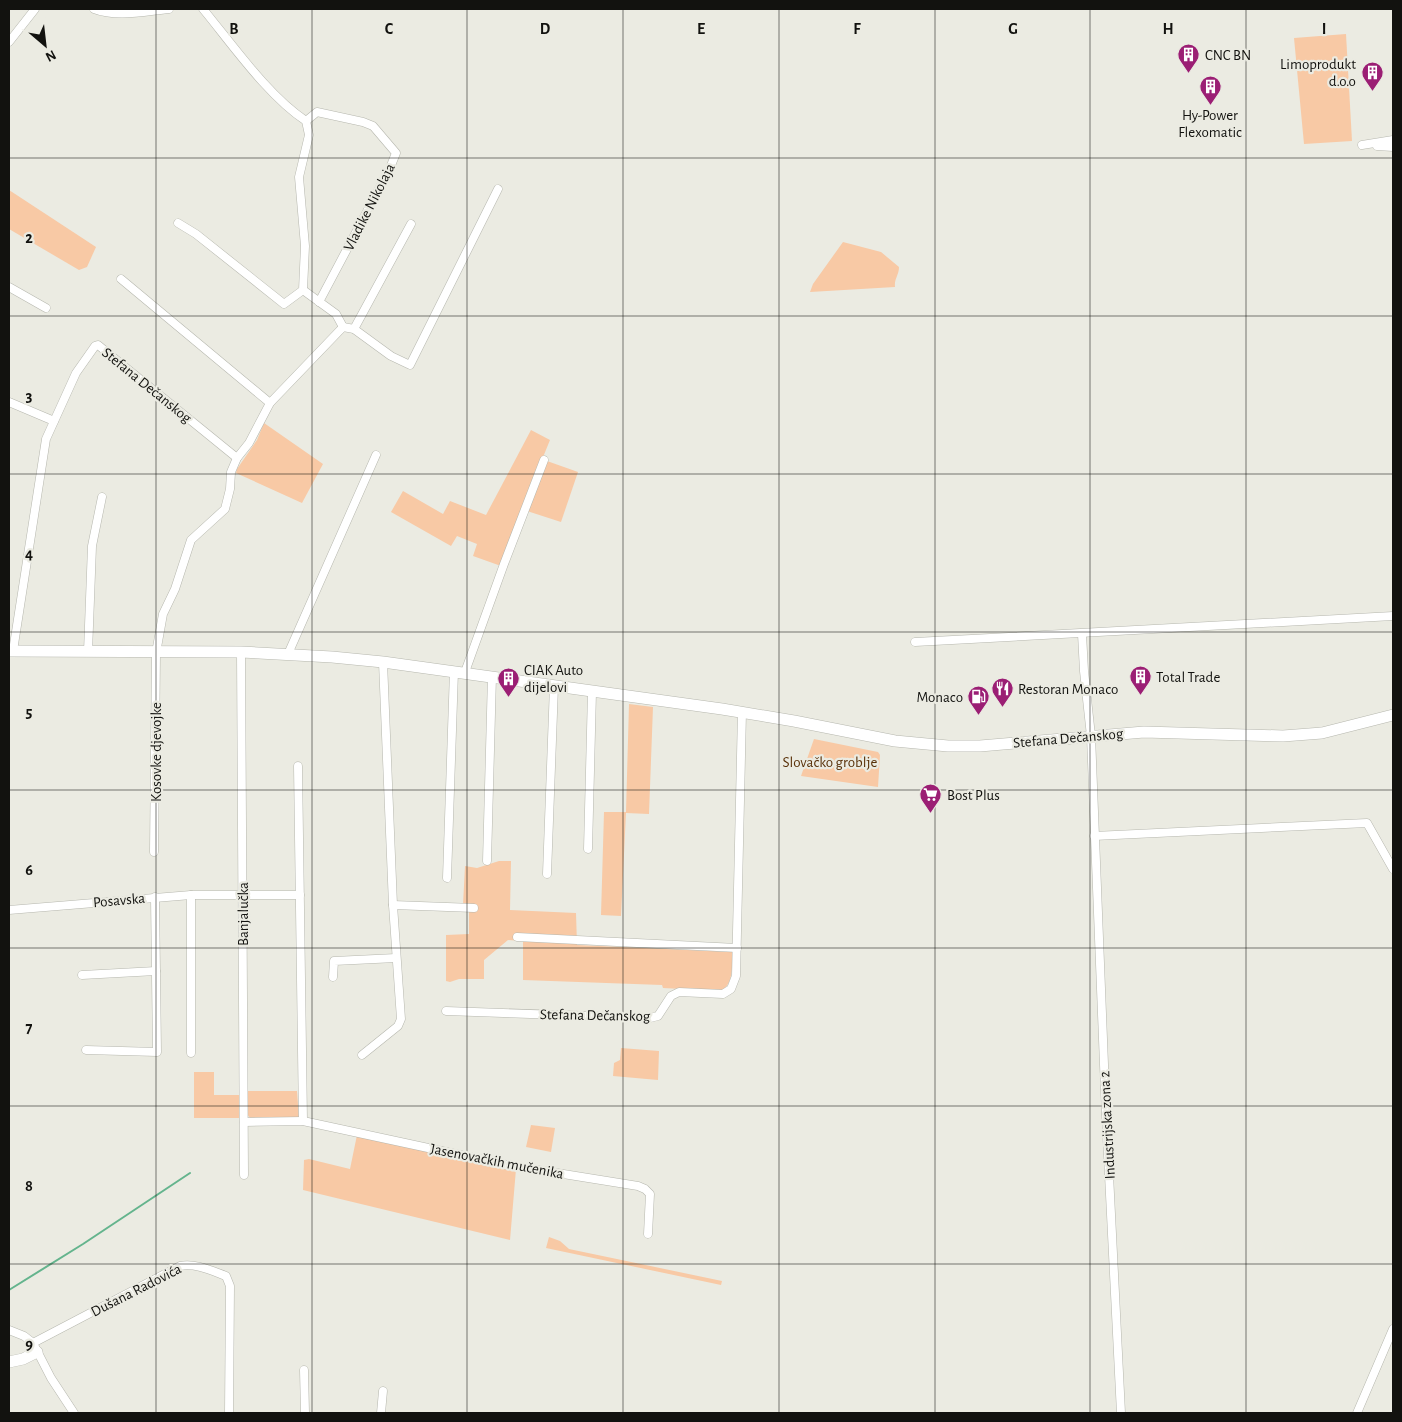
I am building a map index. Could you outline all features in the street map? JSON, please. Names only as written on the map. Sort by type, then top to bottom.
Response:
[{"type":"main road","name":"Stefana Dečanskog","points":[[11,651],[241,652],[383,662],[742,712],[794,720],[895,741],[948,746],[980,746],[1173,731],[1282,736],[1322,733],[1393,716]]},
{"type":"main road","points":[[9,1362],[23,1359],[35,1348]]},
{"type":"street","points":[[9,42],[35,9]]},
{"type":"street","points":[[94,9],[120,13],[169,9]]},
{"type":"street","points":[[203,9],[278,97],[294,113],[306,121],[309,135],[299,177],[305,246],[303,290]]},
{"type":"street","name":"Vladike Nikolaja","points":[[306,121],[317,112],[364,122],[376,128],[396,152],[390,168],[319,302]]},
{"type":"street","points":[[1393,140],[1362,145],[1393,147]]},
{"type":"street","points":[[303,290],[336,314],[343,326],[354,329],[391,356],[410,365],[498,189]]},
{"type":"street","points":[[178,223],[196,234],[284,304],[303,290]]},
{"type":"street","points":[[354,329],[411,224]]},
{"type":"street","points":[[121,280],[270,403]]},
{"type":"street","points":[[9,287],[46,308]]},
{"type":"street","points":[[156,653],[163,614],[175,589],[191,540],[225,508],[232,472],[237,458],[248,443],[270,403],[343,326]]},
{"type":"street","name":"Stefana Dečanskog","points":[[11,651],[46,439],[76,373],[98,344],[237,458]]},
{"type":"street","points":[[9,402],[54,421]]},
{"type":"street","points":[[288,654],[376,455]]},
{"type":"street","points":[[447,878],[460,672],[544,460]]},
{"type":"street","points":[[88,652],[92,546],[102,497]]},
{"type":"street","points":[[915,642],[1393,616]]},
{"type":"street","name":"Industrijska zona 2","points":[[1082,634],[1091,736],[1121,1413]]},
{"type":"street","name":"Banjalučka","points":[[241,652],[244,1175]]},
{"type":"street","name":"Kosovke djevojke","points":[[154,852],[156,653]]},
{"type":"street","points":[[362,1055],[398,1026],[401,1019],[393,904],[383,662]]},
{"type":"street","points":[[486,861],[492,676]]},
{"type":"street","points":[[547,874],[554,686]]},
{"type":"street","points":[[588,849],[592,692]]},
{"type":"street","points":[[516,937],[737,948],[742,712]]},
{"type":"street","points":[[298,766],[303,1121]]},
{"type":"street","points":[[1094,836],[1367,823],[1393,869]]},
{"type":"street","points":[[191,894],[192,1053]]},
{"type":"street","points":[[155,897],[191,894],[300,895]]},
{"type":"street","name":"Posavska","points":[[9,910],[155,897],[157,1052],[86,1050]]},
{"type":"street","points":[[393,904],[474,908]]},
{"type":"street","name":"Stefana Dečanskog","points":[[446,1011],[650,1018],[658,1016],[671,996],[679,992],[723,994],[731,989],[736,976],[737,948]]},
{"type":"street","points":[[332,977],[334,961],[396,958]]},
{"type":"street","points":[[82,975],[156,971]]},
{"type":"street","name":"Jasenovačkih mučenika","points":[[244,1122],[303,1121],[507,1165],[646,1188],[650,1194],[648,1234]]},
{"type":"street","name":"Dušana Radovića","points":[[35,1348],[180,1266],[188,1265],[206,1269],[226,1276],[230,1286],[229,1413]]},
{"type":"street","points":[[1357,1413],[1393,1329]]},
{"type":"street","points":[[9,1330],[24,1336],[35,1348],[74,1413]]},
{"type":"street","points":[[304,1370],[305,1413]]},
{"type":"street","points":[[381,1413],[383,1391]]},
{"type":"green space","points":[[1346,34],[1352,141],[1304,144],[1294,38]]},
{"type":"green space","points":[[9,190],[96,247],[87,267],[79,270],[9,229]]},
{"type":"green space","points":[[843,242],[881,252],[899,267],[895,287],[810,292],[813,284]]},
{"type":"green space","points":[[264,423],[323,464],[302,503],[236,473],[257,440]]},
{"type":"green space","points":[[531,430],[550,440],[501,566],[473,556],[477,544],[457,536],[451,546],[391,512],[403,491],[443,514],[450,501],[486,515]]},
{"type":"green space","points":[[547,461],[578,472],[561,522],[527,511]]},
{"type":"green space","points":[[629,704],[653,707],[649,814],[626,813],[621,916],[601,915],[604,812],[626,812]]},
{"type":"green space","name":"Slovačko groblje","points":[[814,739],[878,752],[880,755],[878,787],[801,776]]},
{"type":"green space","points":[[499,861],[511,861],[510,910],[576,913],[577,945],[732,952],[731,974],[728,984],[721,991],[663,988],[662,985],[523,980],[523,941],[508,940],[484,960],[484,979],[446,981],[446,935],[469,934],[469,912],[476,912],[477,906],[463,905],[465,866],[477,868]]},
{"type":"green space","points":[[621,1048],[659,1051],[658,1080],[613,1076],[614,1063],[620,1060]]},
{"type":"green space","points":[[194,1072],[214,1072],[214,1095],[239,1095],[239,1118],[194,1118]]},
{"type":"green space","points":[[245,1091],[297,1091],[299,1118],[250,1118],[247,1114]]},
{"type":"green space","points":[[531,1125],[555,1128],[551,1152],[526,1147]]},
{"type":"green space","points":[[357,1135],[516,1169],[510,1240],[303,1190],[304,1160],[309,1159],[350,1169]]},
{"type":"green space","points":[[549,1237],[560,1241],[569,1249],[722,1281],[721,1285],[546,1248]]},
{"type":"waterway","points":[[9,1290],[83,1244],[190,1173]]},
{"type":"place","name":"CNC BN","points":[[1189,74]]},
{"type":"place","name":"Limoprodukt d.o.o","points":[[1372,92]]},
{"type":"place","name":"Hy-Power Flexomatic","points":[[1210,106]]},
{"type":"place","name":"Total Trade","points":[[1140,696]]},
{"type":"place","name":"CIAK Auto dijelovi","points":[[508,698]]},
{"type":"place","name":"Restoran Monaco","points":[[1002,708]]},
{"type":"place","name":"Monaco","points":[[979,716]]},
{"type":"place","name":"Bost Plus","points":[[931,814]]}]
